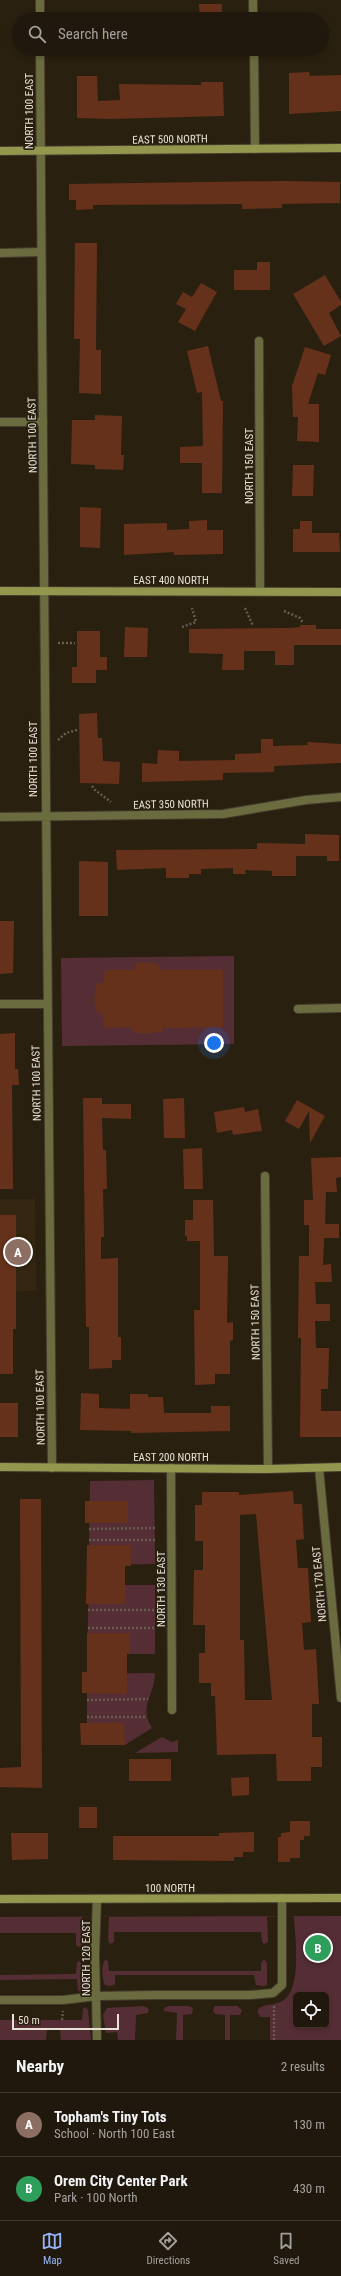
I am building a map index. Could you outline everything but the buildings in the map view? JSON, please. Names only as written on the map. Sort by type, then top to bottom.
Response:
[{"type":"street","points":[[40,0],[40,12]]},
{"type":"street","points":[[253,0],[253,12]]},
{"type":"street","name":"NORTH 100 EAST","points":[[40,56],[45,590],[45,1004],[52,1468]]},
{"type":"street","points":[[254,56],[255,149]]},
{"type":"street","name":"EAST 500 NORTH","points":[[0,151],[341,148]]},
{"type":"street","points":[[0,253],[41,252]]},
{"type":"street","name":"NORTH 150 EAST","points":[[259,341],[260,592]]},
{"type":"street","points":[[0,422],[43,422]]},
{"type":"street","name":"EAST 400 NORTH","points":[[0,591],[341,592]]},
{"type":"street","name":"EAST 350 NORTH","points":[[0,817],[223,814],[306,800],[341,797]]},
{"type":"street","points":[[0,1004],[45,1004]]},
{"type":"street","points":[[298,1009],[341,1008]]},
{"type":"street","name":"NORTH 150 EAST","points":[[265,1176],[268,1469]]},
{"type":"street","name":"EAST 200 NORTH","points":[[0,1467],[268,1469],[341,1467]]},
{"type":"street","name":"NORTH 130 EAST","points":[[171,1468],[172,1710]]},
{"type":"street","name":"NORTH 170 EAST","points":[[320,1468],[341,1698]]},
{"type":"street","points":[[0,2000],[63,2000],[97,1996],[250,1996],[273,1993],[282,1985],[282,1898]]},
{"type":"street","name":"100 NORTH","points":[[0,1899],[341,1898]]},
{"type":"street","name":"NORTH 120 EAST","points":[[96,1899],[95,1954],[97,2040]]},
{"type":"path","points":[[182,626],[196,622],[192,608]]},
{"type":"path","points":[[245,608],[253,626]]},
{"type":"path","points":[[284,611],[300,618],[303,623]]},
{"type":"path","points":[[58,643],[75,643]]},
{"type":"path","points":[[58,740],[66,733],[77,730]]},
{"type":"path","points":[[92,786],[111,802]]},
{"type":"path","points":[[89,1529],[154,1528]]},
{"type":"path","points":[[89,1540],[154,1540]]},
{"type":"path","points":[[88,1610],[155,1610]]},
{"type":"path","points":[[88,1628],[155,1628]]},
{"type":"path","points":[[87,1700],[148,1699]]},
{"type":"path","points":[[87,1717],[146,1717]]},
{"type":"path","points":[[274,2006],[274,2040]]},
{"type":"shaded area","points":[[234,956],[234,1044],[62,1046],[61,958]]},
{"type":"shaded area","points":[[0,1199],[35,1199],[36,1291],[0,1292]]},
{"type":"shaded area","points":[[154,1480],[155,1564],[89,1565],[90,1481]]},
{"type":"shaded area","points":[[89,1585],[155,1585],[155,1654],[87,1654]]},
{"type":"shaded area","points":[[155,1673],[153,1688],[147,1707],[148,1720],[152,1728],[125,1745],[87,1745],[87,1674]]},
{"type":"shaded area","points":[[162,1737],[172,1742],[178,1740],[178,1752],[135,1753]]},
{"type":"shaded area","points":[[290,1916],[267,1917],[268,1942],[264,1944],[262,1942],[261,1932],[114,1932],[114,1942],[110,1944],[108,1940],[109,1917],[82,1917],[84,1943],[79,1947],[76,1945],[76,1933],[0,1933],[0,1917]]},
{"type":"shaded area","points":[[294,1916],[341,1916],[341,2040],[270,2040],[270,2017],[261,2017],[258,2013],[258,2009],[281,2002],[290,1993],[295,1973],[296,1949]]},
{"type":"shaded area","points":[[264,1959],[267,1963],[267,1985],[264,1986],[256,1985],[254,1975],[115,1975],[115,1984],[112,1986],[105,1985],[102,1968],[105,1960],[108,1961],[109,1971],[261,1971],[261,1963]]},
{"type":"shaded area","points":[[79,1961],[82,1965],[82,1992],[78,1991],[77,1979],[0,1980],[0,1975],[76,1974],[77,1962]]},
{"type":"shaded area","points":[[144,2006],[149,2009],[148,2013],[136,2015],[135,2040],[118,2040],[117,2032],[106,2033],[103,2015],[107,2008]]},
{"type":"shaded area","points":[[169,2006],[189,2006],[193,2008],[192,2014],[183,2015],[183,2040],[176,2040],[177,2013],[164,2011],[164,2008]]},
{"type":"shaded area","points":[[215,2006],[237,2006],[242,2010],[240,2015],[230,2015],[230,2040],[225,2040],[225,2015],[215,2014],[213,2010]]},
{"type":"shaded area","points":[[85,2007],[88,2010],[91,2040],[61,2040],[60,2030],[47,2030],[46,2040],[0,2040],[0,2020],[82,2020],[83,2009]]},
{"type":"place","name":"Topham's Tiny Tots","points":[[18,1252]]},
{"type":"place","name":"Orem City Center Park","points":[[318,1948]]}]
